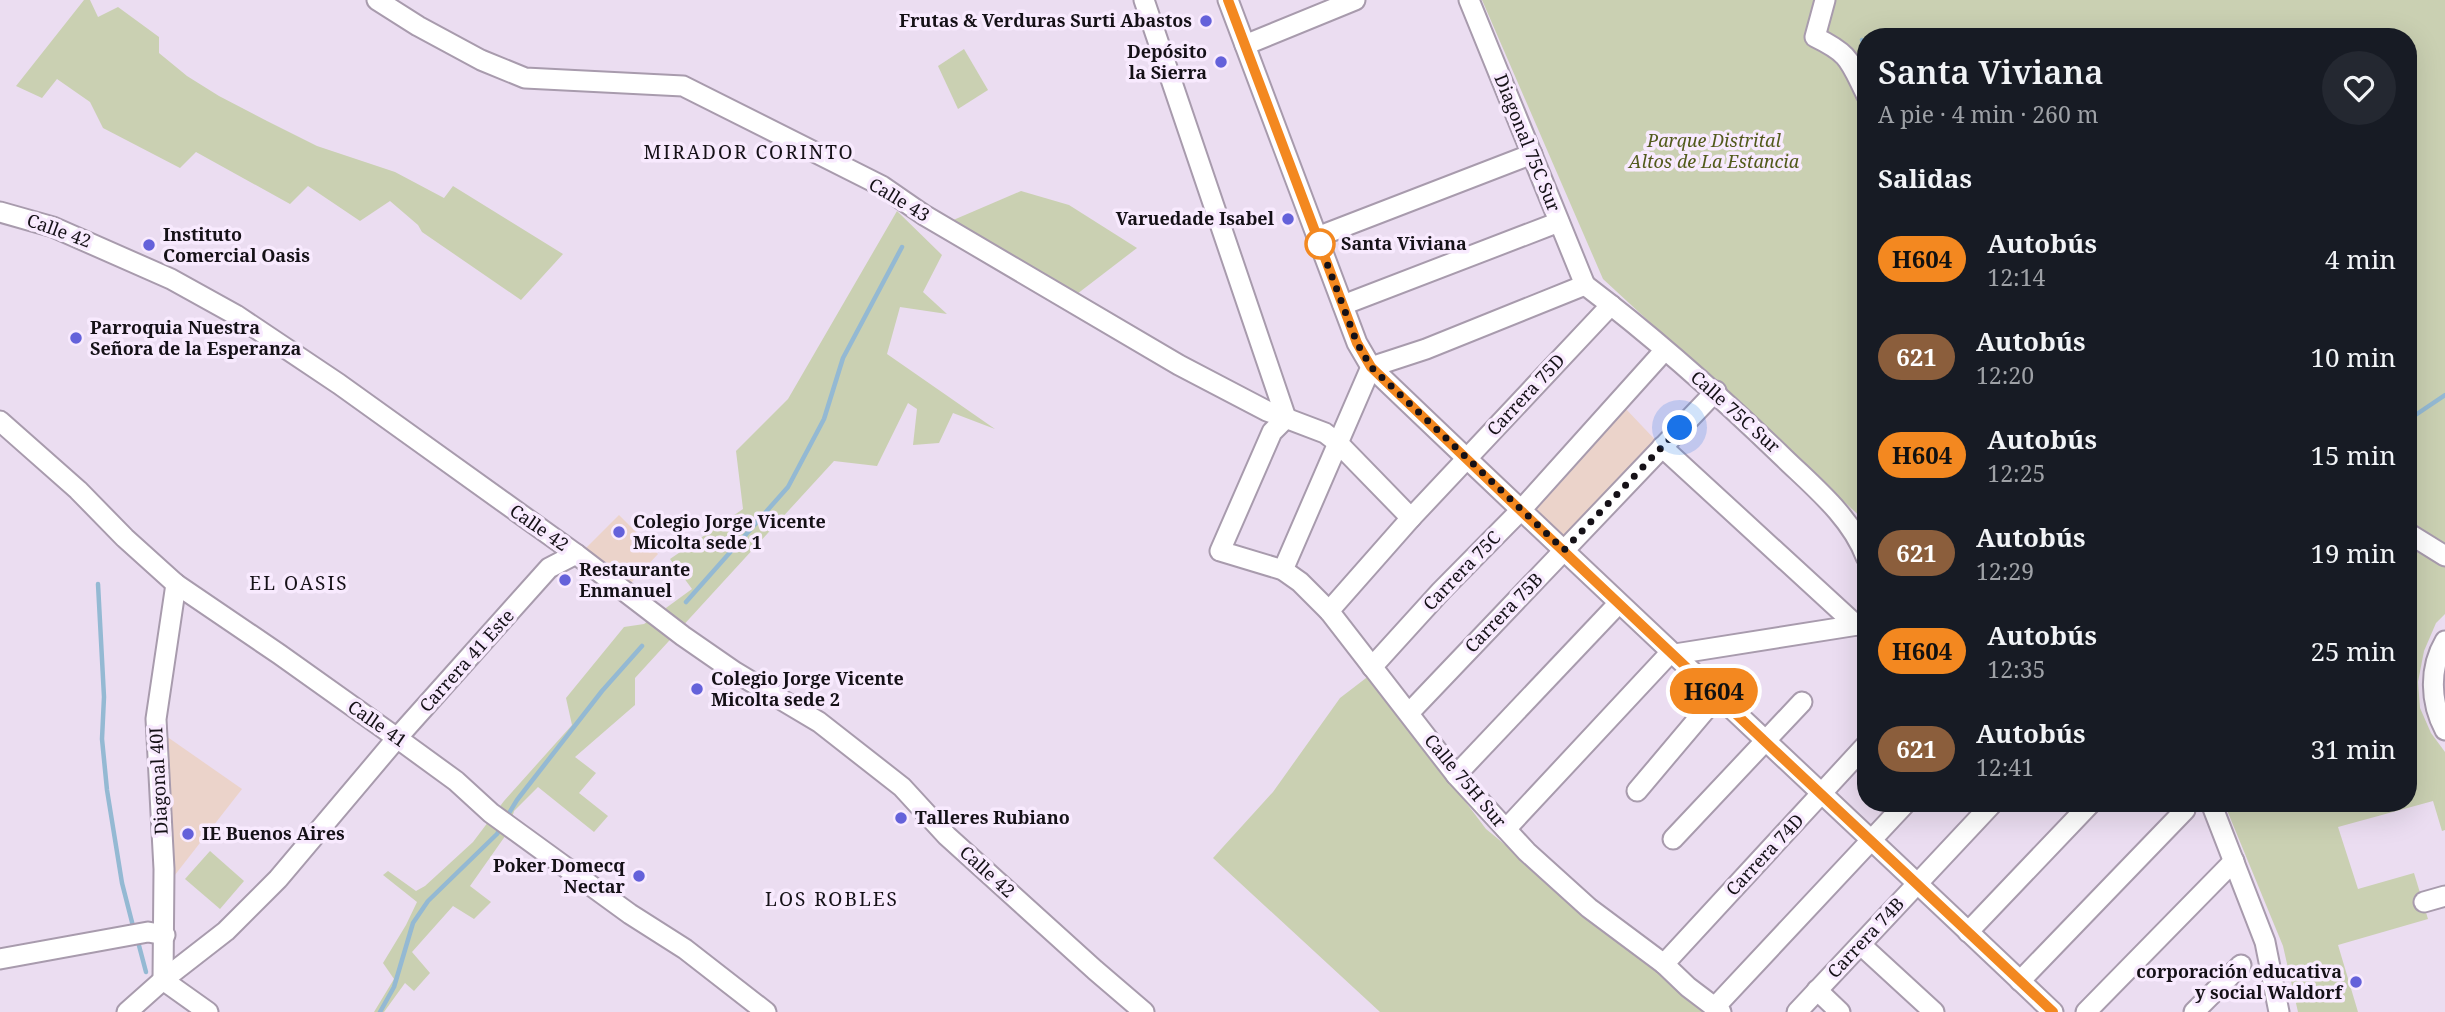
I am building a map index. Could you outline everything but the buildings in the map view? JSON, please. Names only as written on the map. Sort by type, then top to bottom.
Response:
[{"type":"street","name":"Calle 43","points":[[377,0],[481,60],[525,78],[684,86],[882,186],[924,215],[1180,365],[1267,411],[1325,433],[1411,518]]},
{"type":"street","points":[[1144,0],[1286,418]]},
{"type":"street","points":[[1228,0],[1357,343],[1371,367],[1618,604],[2053,1012]]},
{"type":"street","points":[[1245,45],[1354,0]]},
{"type":"street","name":"Diagonal 75C Sur","points":[[1469,0],[1585,285]]},
{"type":"street","points":[[1825,0],[1815,37],[1836,47],[1848,57],[1857,76]]},
{"type":"street","points":[[1317,237],[1532,154]]},
{"type":"street","name":"Calle 42","points":[[0,212],[53,226],[171,279],[236,315],[394,423],[576,554],[683,636],[735,672],[819,722],[902,787],[947,836],[1144,1012]]},
{"type":"street","points":[[1343,305],[1559,222]]},
{"type":"street","points":[[1283,570],[1371,367],[1426,349],[1585,285]]},
{"type":"street","name":"Calle 75C Sur","points":[[1585,285],[1716,391],[1817,489],[1852,528],[1857,538]]},
{"type":"street","name":"Carrera 75D","points":[[1329,611],[1411,518],[1611,304]]},
{"type":"street","name":"Carrera 75C","points":[[1372,667],[1441,591],[1521,510],[1664,351]]},
{"type":"street","name":"Carrera 75B","points":[[1409,713],[1716,391]]},
{"type":"street","name":"Calle 75H Sur","points":[[1286,418],[1272,432],[1220,551],[1283,570],[1300,582],[1329,611],[1456,775],[1527,852],[1588,908],[1664,964],[1718,1010]]},
{"type":"street","name":"Calle 41","points":[[0,421],[78,490],[125,538],[176,584],[397,738],[456,781],[491,813],[630,914],[685,949],[766,1012]]},
{"type":"street","points":[[1662,447],[1857,620]]},
{"type":"street","points":[[2417,539],[2445,556]]},
{"type":"street","name":"Carrera 41 Este","points":[[127,1012],[226,931],[278,879],[397,738],[550,568],[576,554]]},
{"type":"street","name":"Diagonal 40I","points":[[163,980],[156,934],[164,869],[156,719],[176,584]]},
{"type":"street","points":[[1456,775],[1618,604]]},
{"type":"street","points":[[1506,829],[1673,653],[1857,625]]},
{"type":"street","points":[[2441,650],[2433,696],[2445,730]]},
{"type":"street","points":[[1637,791],[1718,695]]},
{"type":"street","points":[[1673,839],[1802,702]]},
{"type":"street","name":"Carrera 74D","points":[[1664,964],[1857,755]]},
{"type":"street","points":[[1718,1010],[1897,812]]},
{"type":"street","name":"Carrera 74B","points":[[1797,1012],[1985,812]]},
{"type":"street","points":[[1968,932],[2082,812]]},
{"type":"street","points":[[2020,981],[2183,812]]},
{"type":"street","points":[[2214,812],[2265,942],[2279,1012]]},
{"type":"street","points":[[2086,1012],[2234,861]]},
{"type":"street","points":[[2424,902],[2445,896]]},
{"type":"street","points":[[0,959],[156,934]]},
{"type":"street","points":[[1861,945],[1934,1012]]},
{"type":"street","points":[[2194,1012],[2241,965]]},
{"type":"street","points":[[163,980],[208,1012]]},
{"type":"street","points":[[1817,990],[1840,1012]]},
{"type":"shaded area","points":[[1624,407],[1662,447],[1571,543],[1531,506]]},
{"type":"shaded area","name":"Colegio Jorge Vicente Micolta sede 1","points":[[619,515],[658,554],[630,584],[584,550]]},
{"type":"shaded area","name":"IE Buenos Aires","points":[[166,736],[242,789],[171,880]]},
{"type":"green space","points":[[84,0],[90,0],[98,17],[118,7],[159,37],[159,53],[187,76],[219,96],[317,146],[395,172],[444,198],[453,186],[563,254],[521,300],[422,232],[418,225],[390,201],[360,221],[308,186],[290,204],[196,152],[180,168],[103,128],[90,102],[57,79],[42,98],[16,86]]},
{"type":"green space","name":"Parque Distrital Altos de La Estancia","points":[[1482,0],[2445,0],[2445,614],[2436,623],[2424,651],[2418,682],[2420,708],[2431,733],[2445,752],[2445,830],[2442,831],[2433,801],[2417,805],[2417,28],[1857,28],[1857,514],[1603,279]]},
{"type":"green space","points":[[964,49],[988,90],[958,109],[938,66]]},
{"type":"green space","points":[[1021,191],[1069,205],[1137,248],[1077,294],[951,221]]},
{"type":"green space","points":[[897,211],[942,255],[923,292],[947,314],[900,307],[887,354],[995,429],[953,413],[939,443],[913,445],[917,409],[908,403],[877,466],[834,461],[635,678],[635,705],[575,757],[596,773],[579,793],[608,816],[594,832],[538,787],[514,811],[508,832],[470,886],[491,902],[474,919],[453,906],[412,952],[430,973],[414,991],[405,983],[384,1012],[374,1012],[394,979],[383,963],[417,902],[383,875],[388,871],[416,891],[473,842],[504,801],[572,725],[566,698],[624,627],[644,624],[692,589],[670,559],[743,509],[736,451],[788,399]]},
{"type":"green space","points":[[1370,675],[1486,829],[1669,980],[1703,1012],[1380,1012],[1213,858],[1273,792],[1340,698]]},
{"type":"green space","name":"Parque Distrital Altos de La Estancia","points":[[2228,812],[2393,812],[2338,827],[2358,889],[2414,873],[2428,919],[2338,945],[2358,1012],[2298,1012],[2283,946]]},
{"type":"green space","points":[[210,851],[244,881],[220,909],[185,879]]},
{"type":"waterway","points":[[686,602],[788,487],[824,419],[843,358],[902,247]]},
{"type":"waterway","points":[[2417,414],[2445,395]]},
{"type":"waterway","points":[[98,584],[104,697],[102,739],[107,790],[122,883],[134,930]]},
{"type":"waterway","points":[[506,818],[602,691],[642,646]]},
{"type":"waterway","points":[[380,1012],[394,987],[413,923],[428,901],[502,826]]},
{"type":"waterway","points":[[137,938],[146,972]]},
{"type":"bus line","name":"H604","points":[[1228,0],[1357,343],[1371,367],[1618,604],[1675,654],[1869,841],[2053,1012]]},
{"type":"place","name":"Frutas & Verduras Surti Abastos","points":[[1206,21]]},
{"type":"place","name":"Depósito la Sierra","points":[[1221,62]]},
{"type":"place","name":"Varuedade Isabel","points":[[1288,219]]},
{"type":"place","name":"Santa Viviana","points":[[1320,244]]},
{"type":"place","name":"Instituto Comercial Oasis","points":[[149,245]]},
{"type":"place","name":"Parroquia Nuestra Señora de la Esperanza","points":[[76,338]]},
{"type":"place","name":"Colegio Jorge Vicente Micolta sede 1","points":[[619,532]]},
{"type":"place","name":"Restaurante Enmanuel","points":[[565,580]]},
{"type":"place","name":"Colegio Jorge Vicente Micolta sede 2","points":[[697,689]]},
{"type":"place","name":"Talleres Rubiano","points":[[901,818]]},
{"type":"place","name":"IE Buenos Aires","points":[[188,834]]},
{"type":"place","name":"Poker Domecq Nectar","points":[[639,876]]},
{"type":"place","name":"corporación educativa y social Waldorf","points":[[2356,982]]},
{"type":"district","name":"MIRADOR CORINTO","points":[[749,152]]},
{"type":"district","name":"EL OASIS","points":[[299,583]]},
{"type":"district","name":"LOS ROBLES","points":[[832,899]]},
{"type":"route","points":[[1320,244],[1317,237],[1357,343],[1371,367],[1564,550],[1680,428]]}]
